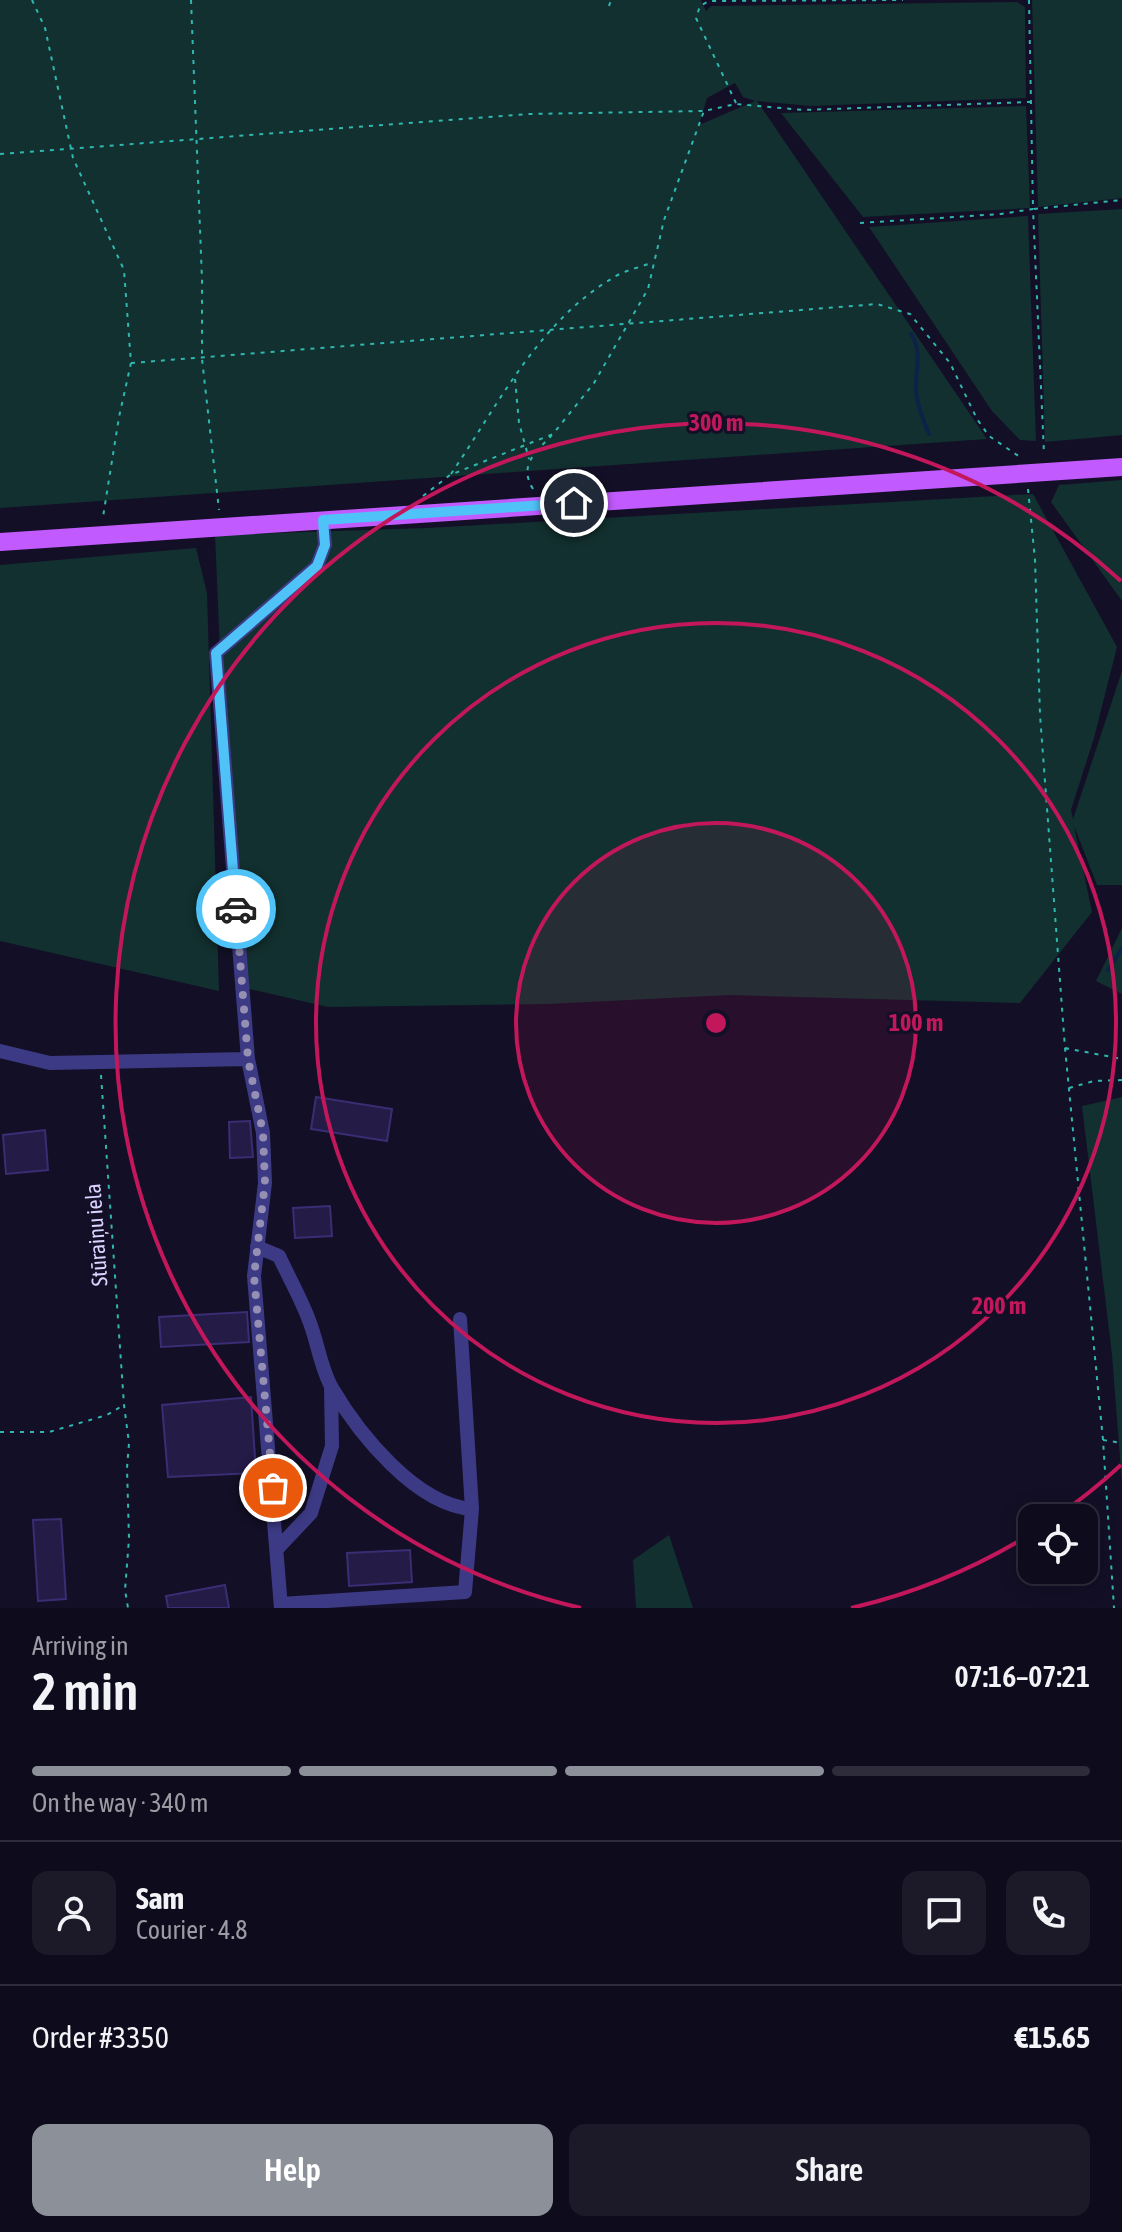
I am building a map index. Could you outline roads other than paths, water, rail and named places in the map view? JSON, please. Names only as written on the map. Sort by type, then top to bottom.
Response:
[{"type":"main road","points":[[0,542],[1122,467]]},
{"type":"street","points":[[323,520],[325,545],[317,566],[216,653],[248,1059],[263,1133],[265,1183],[254,1276],[281,1606],[465,1592],[472,1509],[460,1319]]},
{"type":"street","points":[[0,1051],[50,1063],[248,1059]]},
{"type":"street","points":[[257,1247],[279,1256],[309,1321],[331,1386],[370,1440],[413,1485],[454,1508],[472,1509]]},
{"type":"street","points":[[278,1548],[311,1513],[332,1446],[331,1386]]},
{"type":"waterway","points":[[911,334],[918,355],[916,390],[929,434]]},
{"type":"waterway","points":[[1108,970],[1122,948]]}]
